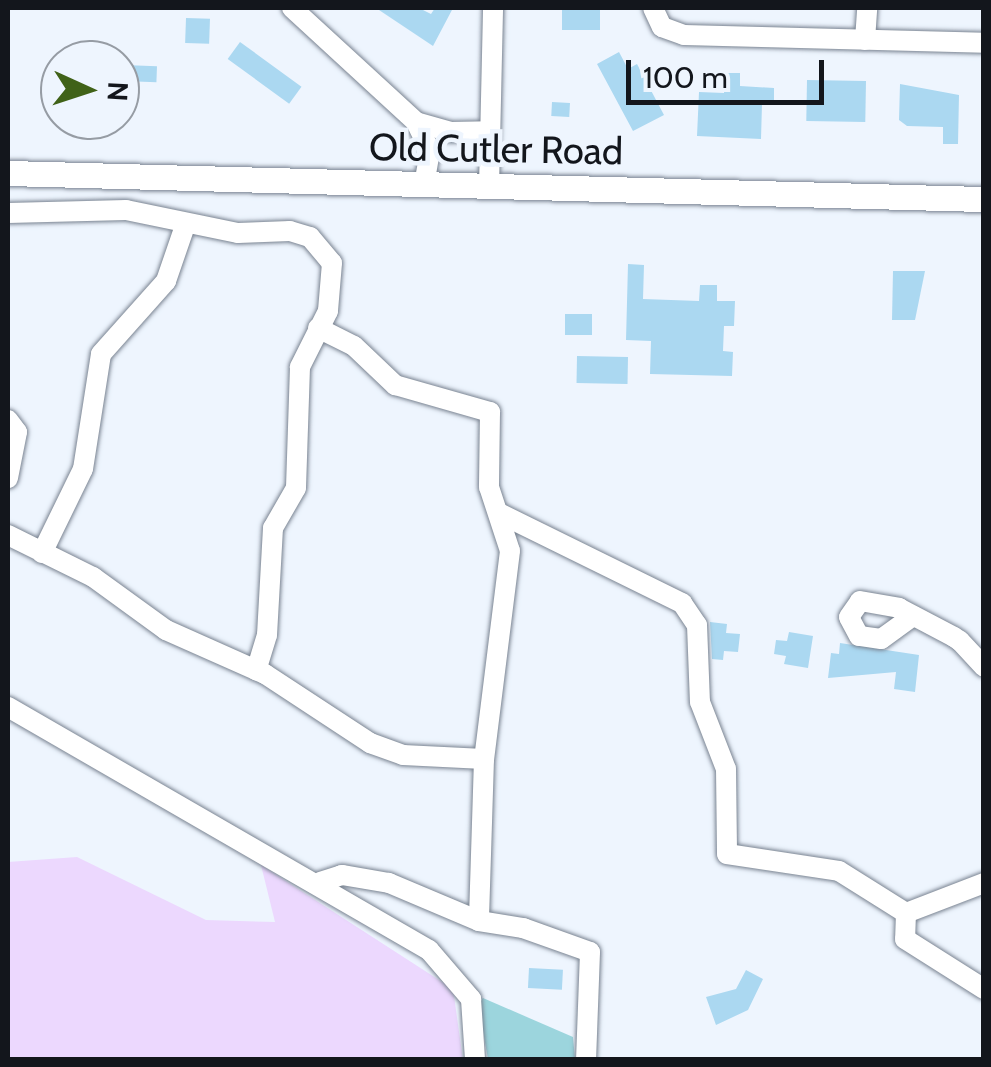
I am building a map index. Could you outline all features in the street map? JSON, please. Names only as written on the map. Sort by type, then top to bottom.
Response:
[{"type":"main road","name":"Old Cutler Road","points":[[8,174],[984,199]]},
{"type":"street","points":[[292,8],[416,122],[430,151],[424,185]]},
{"type":"street","points":[[489,186],[493,8]]},
{"type":"street","points":[[654,8],[662,27],[684,35],[984,43]]},
{"type":"street","points":[[866,8],[866,40]]},
{"type":"street","points":[[416,122],[450,132],[489,131]]},
{"type":"street","points":[[8,213],[126,210],[186,223],[310,237],[332,263],[334,284],[300,367],[296,488],[273,528],[267,635],[256,670]]},
{"type":"street","points":[[42,553],[83,470],[101,354],[166,281],[186,223]]},
{"type":"street","points":[[318,328],[354,346],[395,385],[490,412],[489,487],[510,551],[484,759],[479,921]]},
{"type":"street","points":[[8,420],[17,432],[8,478]]},
{"type":"street","points":[[501,514],[682,604],[697,625],[700,702],[726,768],[728,854],[838,872],[906,913]]},
{"type":"street","points":[[8,535],[94,577],[166,630],[256,670],[370,743],[403,756],[484,759]]},
{"type":"street","points":[[913,616],[960,641],[984,667]]},
{"type":"street","points":[[8,707],[320,882],[440,962],[472,999],[475,1060]]},
{"type":"street","points":[[320,882],[342,875],[389,882],[479,921],[524,928],[590,952],[586,1060]]},
{"type":"street","points":[[906,913],[984,884]]},
{"type":"street","points":[[906,913],[905,940],[984,989]]},
{"type":"shaded area","points":[[77,857],[206,920],[275,922],[261,865],[453,989],[463,1060],[8,1060],[8,862]]},
{"type":"water","points":[[483,998],[573,1037],[575,1059],[488,1059],[478,1003]]},
{"type":"building","points":[[376,8],[419,8],[431,14],[435,8],[453,8],[433,46]]},
{"type":"building","points":[[562,8],[600,8],[600,30],[562,30]]},
{"type":"building","points":[[186,18],[210,19],[209,44],[185,43]]},
{"type":"building","points":[[240,42],[301,87],[289,104],[228,59]]},
{"type":"building","points":[[619,52],[628,69],[637,64],[664,115],[633,131],[597,64]]},
{"type":"building","points":[[140,66],[157,66],[156,82],[140,82]]},
{"type":"building","points":[[725,73],[740,73],[740,86],[774,88],[774,104],[762,104],[761,139],[697,136],[699,92],[724,93]]},
{"type":"building","points":[[807,80],[866,81],[865,122],[806,121]]},
{"type":"building","points":[[900,84],[959,95],[958,144],[943,144],[943,127],[907,126],[899,120]]},
{"type":"building","points":[[552,102],[570,103],[569,117],[551,116]]},
{"type":"building","points":[[628,264],[644,265],[643,299],[699,301],[700,285],[717,285],[717,301],[735,301],[734,326],[724,326],[723,351],[733,352],[732,376],[650,374],[651,341],[626,340]]},
{"type":"building","points":[[893,271],[925,271],[915,320],[892,320]]},
{"type":"building","points":[[565,314],[592,314],[592,335],[565,335]]},
{"type":"building","points":[[577,356],[628,357],[628,384],[577,383]]},
{"type":"building","points":[[710,622],[727,624],[726,633],[740,634],[738,652],[724,651],[723,660],[712,659]]},
{"type":"building","points":[[789,632],[813,636],[808,668],[784,664],[786,656],[774,654],[776,640],[787,641]]},
{"type":"building","points":[[840,643],[919,655],[915,692],[894,689],[896,672],[828,678],[831,653],[839,654]]},
{"type":"building","points":[[529,968],[563,970],[562,990],[528,988]]},
{"type":"building","points":[[746,970],[763,979],[748,1010],[716,1025],[706,997],[736,989]]}]
